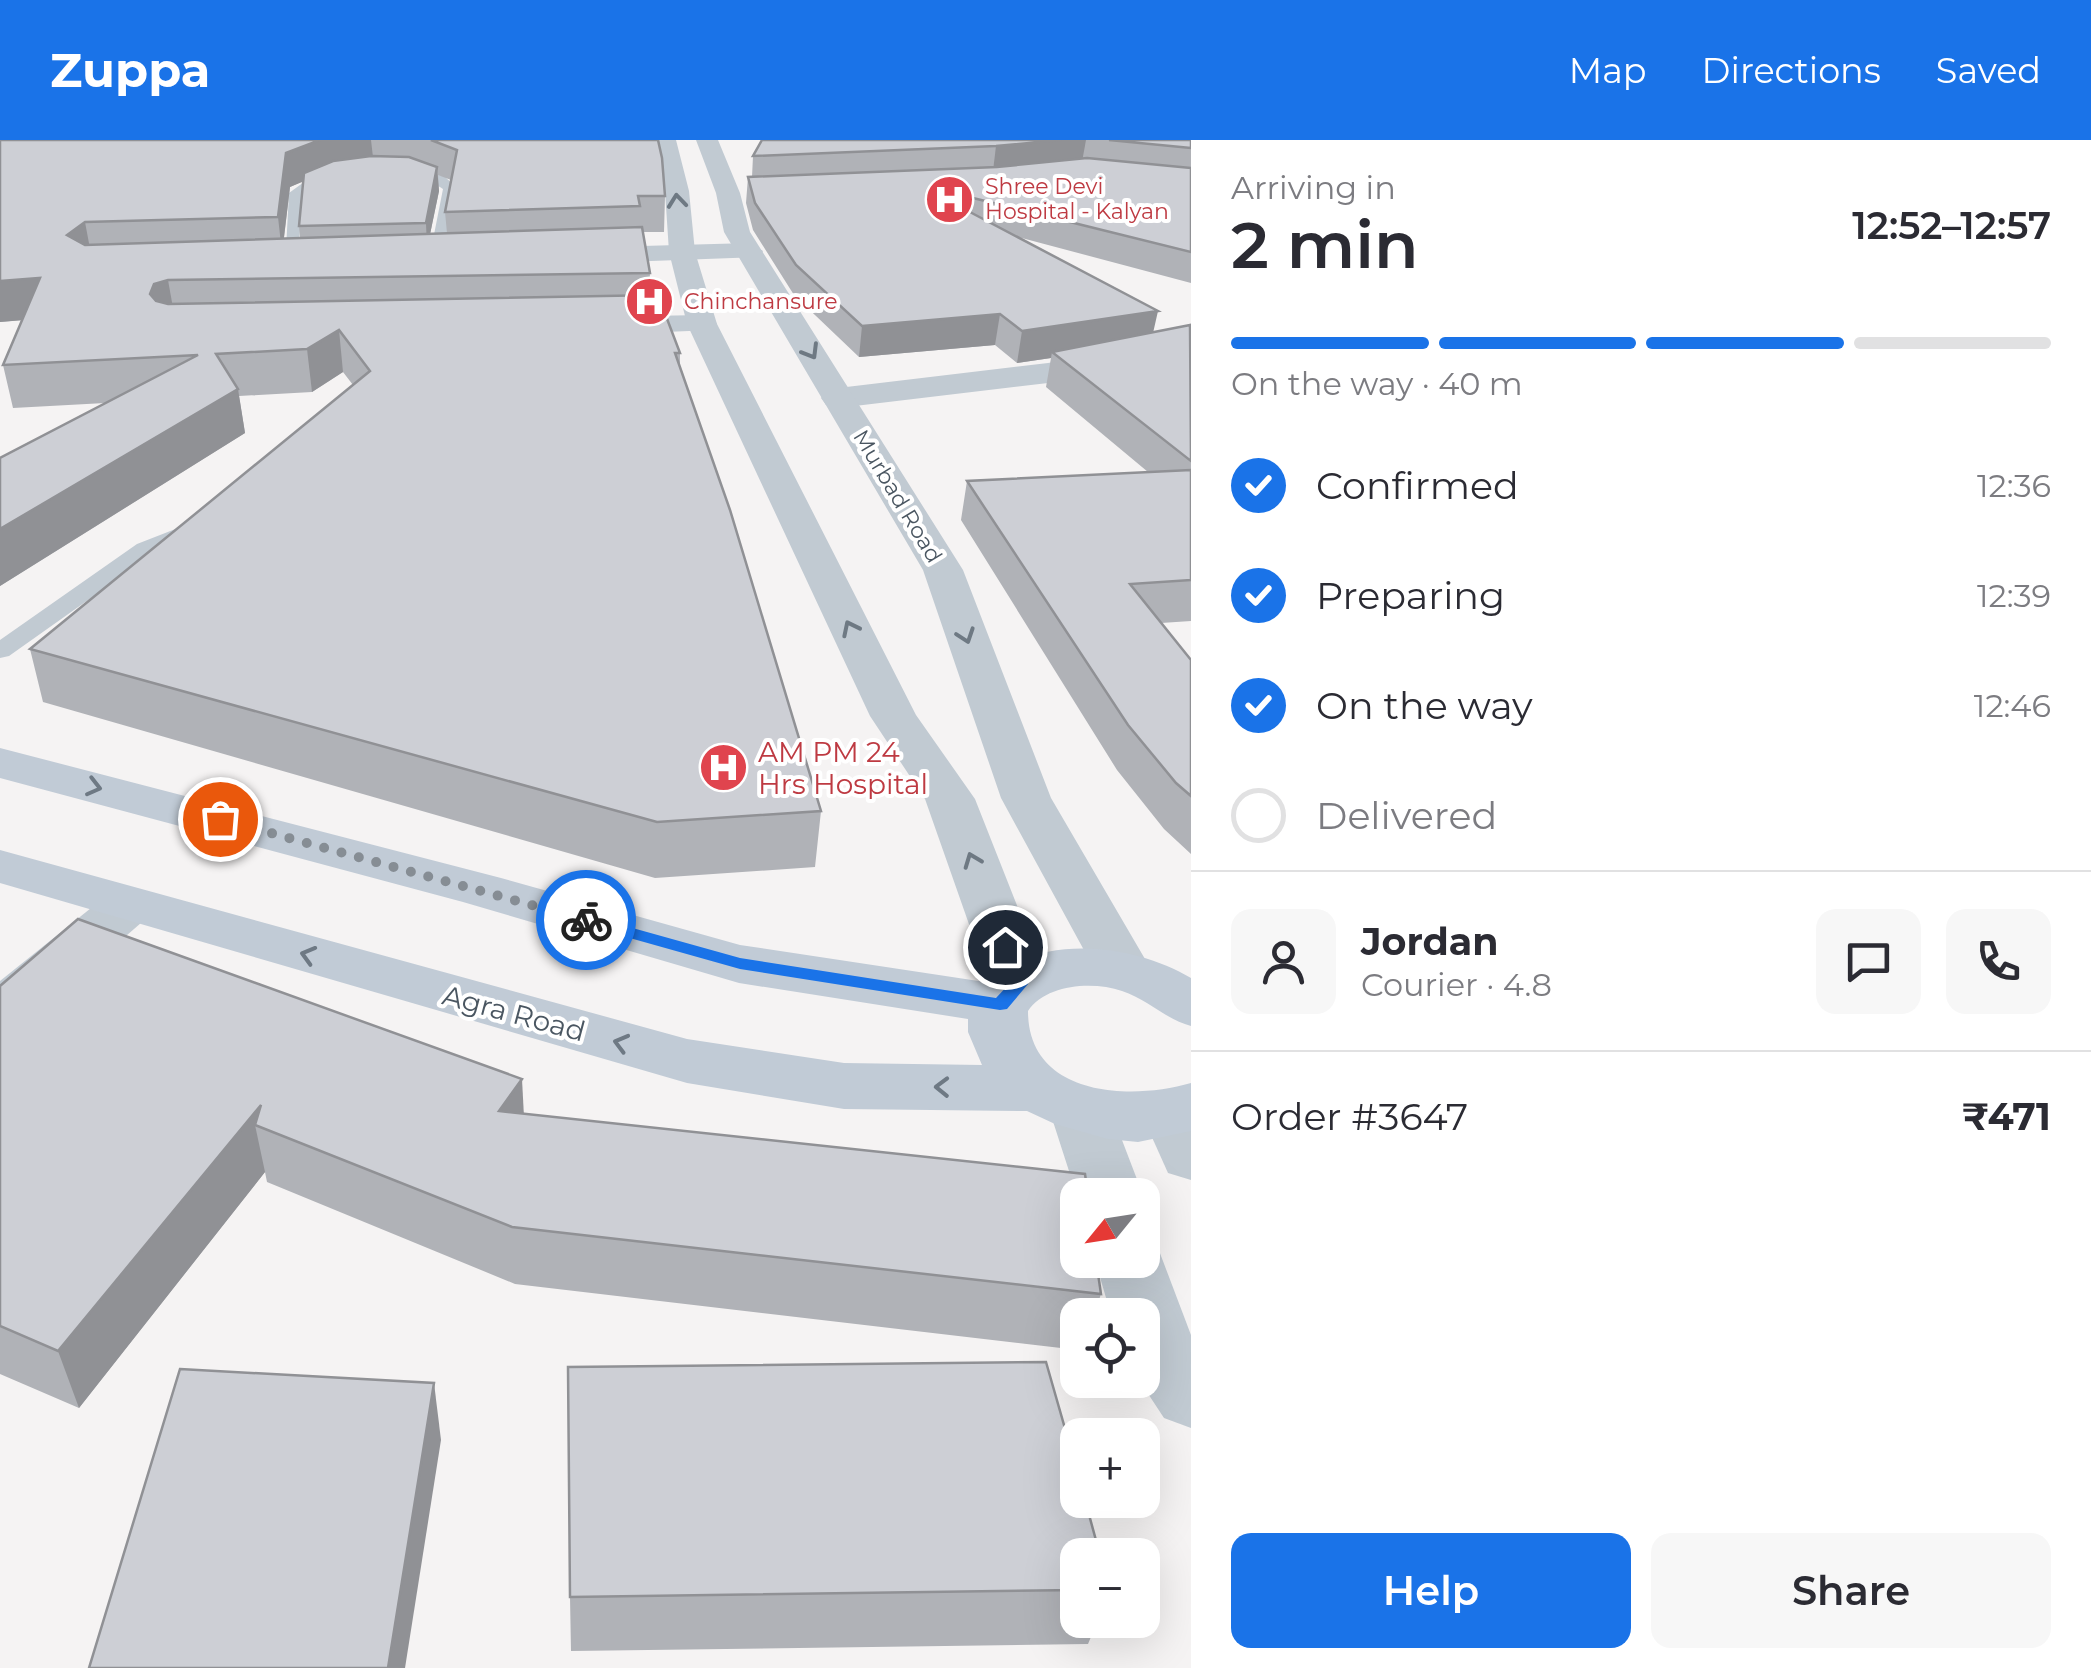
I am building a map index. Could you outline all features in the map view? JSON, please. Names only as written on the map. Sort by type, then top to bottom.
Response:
[{"type":"main road","points":[[0,763],[444,880],[740,964],[1010,994],[1048,971],[1084,967],[1123,971],[1160,985],[1191,1006]]},
{"type":"main road","name":"Agra Road","points":[[0,866],[686,1061],[844,1086],[1060,1099],[1129,1120],[1185,1126]]},
{"type":"main road","points":[[1010,994],[998,1030],[1010,1061],[1060,1099]]},
{"type":"street","points":[[665,140],[677,190],[682,252],[702,324],[893,716],[950,799],[1010,994]]},
{"type":"street","name":"Murbad Road","points":[[707,140],[738,193],[737,232],[943,570],[1026,798],[1123,971]]},
{"type":"street","points":[[549,256],[750,252]]},
{"type":"street","points":[[426,260],[474,259]]},
{"type":"street","points":[[280,265],[326,264]]},
{"type":"street","points":[[566,326],[702,324]]},
{"type":"street","points":[[838,398],[933,389],[1160,354],[1191,342]]},
{"type":"street","points":[[1160,354],[1191,364]]},
{"type":"street","points":[[0,1013],[130,904]]},
{"type":"street","points":[[1060,1099],[1100,1178]]},
{"type":"street","points":[[1136,1278],[1157,1346],[1191,1395]]},
{"type":"lane","points":[[384,176],[426,175],[442,180],[450,188],[426,260]]},
{"type":"lane","points":[[280,265],[296,193],[316,180],[352,177]]},
{"type":"lane","points":[[0,651],[145,549],[221,516]]},
{"type":"building","points":[[0,140],[320,140],[286,153],[278,217],[85,222],[67,235],[85,245],[642,227],[650,273],[168,280],[154,284],[150,294],[156,301],[168,304],[658,295],[730,510],[821,811],[657,822],[30,649],[370,371],[339,330],[307,349],[216,354],[238,389],[0,529],[0,458],[198,355],[3,365],[40,278],[0,281]]},
{"type":"building","points":[[431,140],[658,140],[665,196],[638,196],[640,206],[445,212],[457,150]]},
{"type":"building","points":[[762,140],[1061,140],[753,156]]},
{"type":"building","points":[[1109,140],[1191,140],[1191,148]]},
{"type":"building","points":[[409,157],[437,167],[426,223],[299,226],[304,173],[333,161]]},
{"type":"building","points":[[1087,158],[1191,168],[1191,252],[973,198],[968,211],[1158,311],[1022,331],[1000,314],[862,326],[796,265],[755,203],[748,177],[997,167]]},
{"type":"building","points":[[1190,325],[1191,461],[1052,352]]},
{"type":"building","points":[[1191,470],[1191,580],[1130,584],[1191,660],[1191,796],[1128,725],[967,481]]},
{"type":"building","points":[[78,919],[522,1079],[499,1111],[1085,1174],[1086,1178],[1060,1178],[1060,1278],[1099,1278],[1101,1294],[512,1227],[255,1125],[261,1105],[58,1351],[0,1326],[0,986]]},
{"type":"building","points":[[1046,1362],[1062,1418],[1060,1518],[1090,1518],[1095,1538],[1060,1538],[1060,1590],[570,1597],[568,1367]]},
{"type":"building","points":[[180,1369],[434,1383],[388,1668],[89,1668]]},
{"type":"way so far","points":[[220,819],[586,920]]},
{"type":"place","name":"Shree Devi Hospital - Kalyan","points":[[950,199]]},
{"type":"place","name":"Chinchansure","points":[[649,301]]},
{"type":"place","name":"AM PM 24 Hrs Hospital","points":[[723,768]]},
{"type":"route","points":[[586,920],[740,964],[1000,1004],[1019,984],[1005,947]]}]
